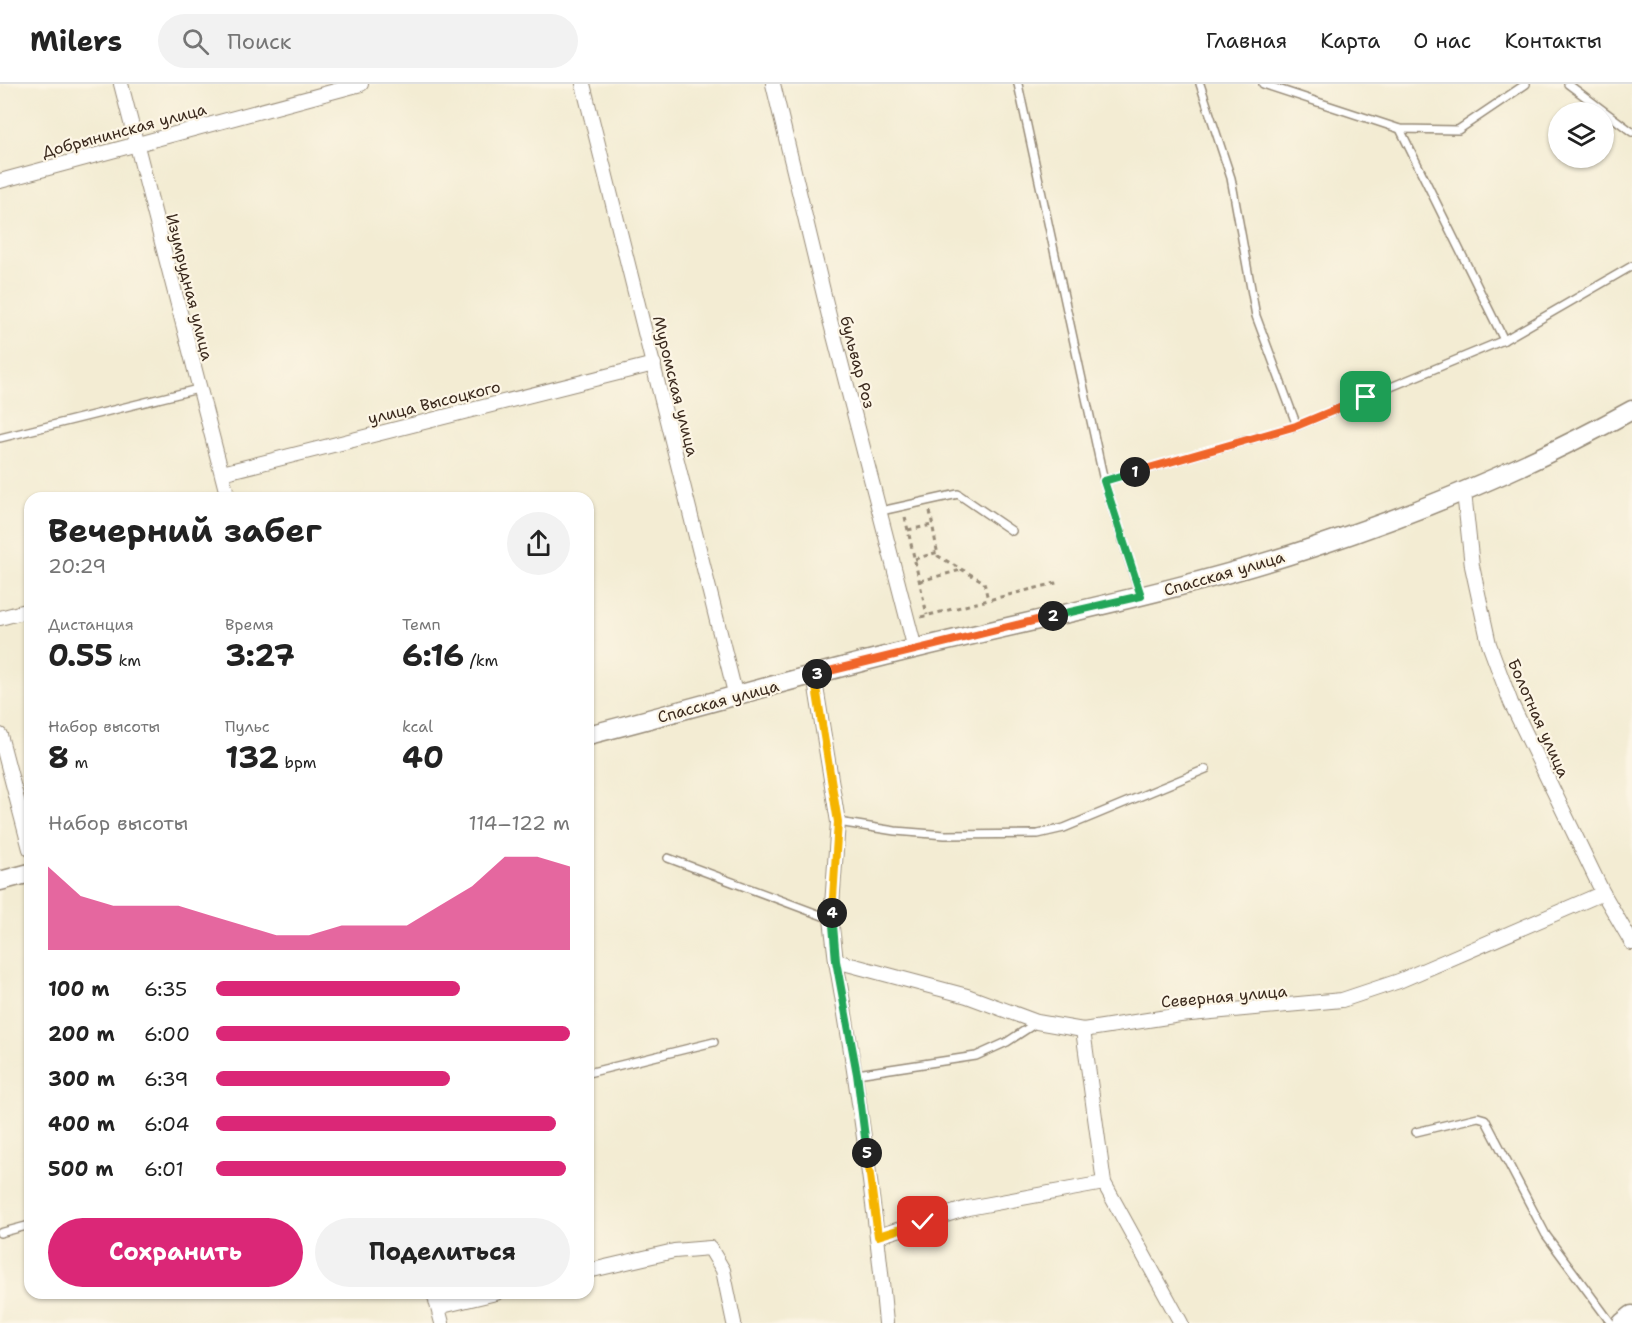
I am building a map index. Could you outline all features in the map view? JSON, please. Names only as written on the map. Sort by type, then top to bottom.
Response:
[{"type":"street","name":"Изумрудная улица","points":[[121,84],[198,389],[227,492]]},
{"type":"street","name":"Добрынинская улица","points":[[0,181],[361,84]]},
{"type":"street","name":"Муромская улица","points":[[583,84],[736,697]]},
{"type":"street","name":"бульвар Роз","points":[[773,84],[830,320],[915,649]]},
{"type":"street","name":"улица Высоцкого","points":[[222,473],[654,364]]},
{"type":"street","name":"Спасская улица","points":[[594,733],[915,649],[1141,596],[1313,548],[1464,492],[1584,437],[1632,410]]},
{"type":"street","name":"Болотная улица","points":[[1464,492],[1472,566],[1489,644],[1511,703],[1603,893],[1632,943]]},
{"type":"street","points":[[0,618],[24,612]]},
{"type":"street","points":[[814,675],[838,822],[831,919],[836,961],[857,1074],[878,1236],[886,1323]]},
{"type":"street","points":[[0,735],[24,826]]},
{"type":"street","points":[[0,881],[24,875]]},
{"type":"street","name":"Северная улица","points":[[836,961],[967,996],[1038,1022],[1083,1030],[1180,1016],[1342,1000],[1399,981],[1603,893]]},
{"type":"street","points":[[1083,1030],[1104,1183],[1181,1323]]},
{"type":"street","points":[[878,1236],[968,1208],[1104,1183]]},
{"type":"street","points":[[594,1270],[674,1251],[710,1248],[723,1270],[734,1323]]},
{"type":"street","points":[[436,1300],[442,1323]]},
{"type":"street","points":[[1622,1323],[1632,1316]]},
{"type":"lane","points":[[1018,84],[1104,481],[1141,596]]},
{"type":"lane","points":[[1200,84],[1231,178],[1256,316],[1296,426]]},
{"type":"lane","points":[[1263,84],[1400,129],[1458,130],[1526,84]]},
{"type":"lane","points":[[1568,84],[1632,132]]},
{"type":"lane","points":[[1400,129],[1504,340]]},
{"type":"lane","points":[[1104,481],[1296,426],[1504,340],[1632,266]]},
{"type":"lane","points":[[0,438],[198,389]]},
{"type":"lane","points":[[881,511],[958,494],[1012,531]]},
{"type":"lane","points":[[838,822],[895,831],[945,835],[1038,834],[1064,828],[1206,769]]},
{"type":"lane","points":[[668,858],[831,919]]},
{"type":"lane","points":[[857,1074],[976,1056],[1007,1042],[1038,1022]]},
{"type":"lane","points":[[594,1072],[714,1042]]},
{"type":"lane","points":[[1416,1132],[1478,1117],[1485,1119],[1546,1235],[1611,1323]]},
{"type":"lane","points":[[0,1233],[24,1227]]},
{"type":"path","points":[[928,501],[938,556],[984,582],[988,600]]},
{"type":"path","points":[[903,506],[927,615]]},
{"type":"path","points":[[908,530],[932,525]]},
{"type":"path","points":[[915,559],[938,552]]},
{"type":"path","points":[[920,580],[963,570]]},
{"type":"path","points":[[908,620],[1060,582]]},
{"type":"route","points":[[923,1222],[878,1236],[857,1074],[836,961],[831,919],[838,822],[814,675],[1141,596],[1104,481],[1296,426],[1366,397]]}]
